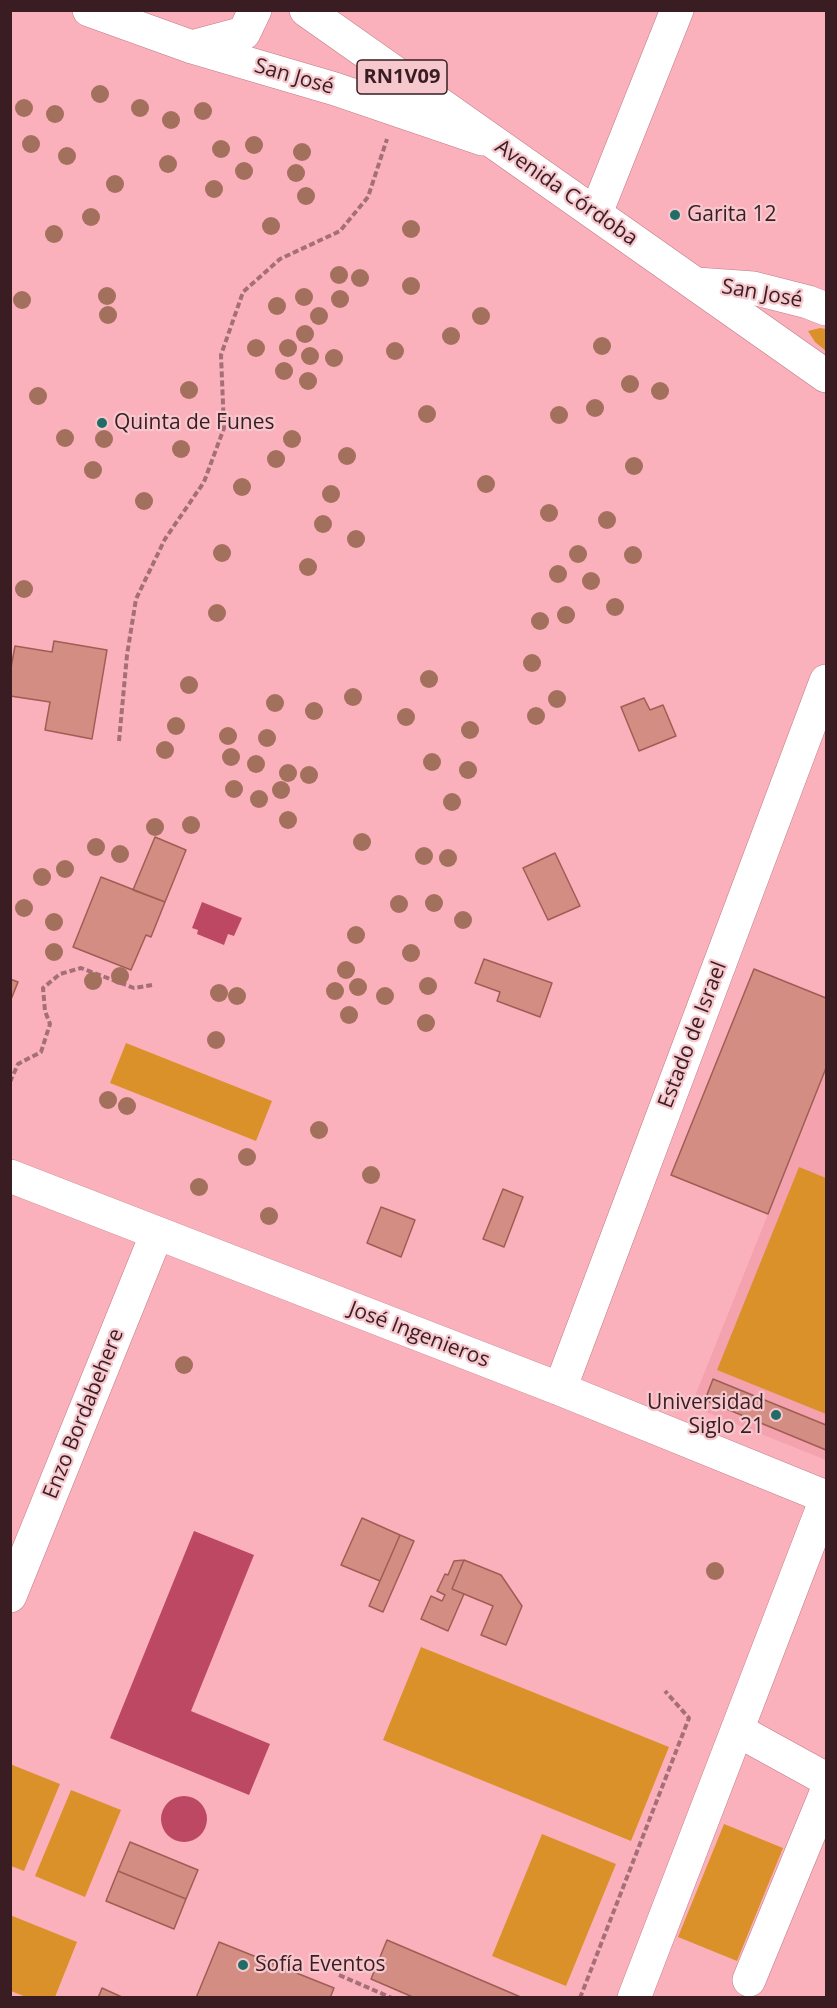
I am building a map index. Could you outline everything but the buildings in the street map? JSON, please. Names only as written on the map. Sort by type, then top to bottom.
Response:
[{"type":"street","name":"San José","points":[[90,10],[192,47],[335,89],[498,144]]},
{"type":"street","name":"San José","points":[[192,47],[244,33],[255,10]]},
{"type":"street","name":"Avenida Córdoba","points":[[306,10],[826,376]]},
{"type":"street","points":[[596,213],[676,10]]},
{"type":"street","name":"San José","points":[[696,284],[753,288],[826,309]]},
{"type":"street","name":"Estado de Israel","points":[[560,1389],[826,681]]},
{"type":"street","name":"José Ingenieros","points":[[10,1176],[560,1389],[826,1498]]},
{"type":"street","name":"Enzo Bordabehere","points":[[10,1596],[158,1233]]},
{"type":"street","points":[[634,1998],[826,1498]]},
{"type":"street","points":[[737,1730],[826,1779]]},
{"type":"street","points":[[749,1980],[826,1793]]},
{"type":"path","points":[[119,741],[127,654],[136,599],[165,539],[204,482],[224,428],[221,355],[243,292],[280,259],[340,231],[368,196],[396,110]]},
{"type":"path","points":[[10,1082],[18,1064],[41,1052],[50,1024],[45,1011],[43,988],[60,974],[81,968],[134,988],[152,985]]},
{"type":"path","points":[[580,1998],[689,1718],[665,1691]]},
{"type":"path","points":[[339,1975],[392,1998]]},
{"type":"shaded area","points":[[826,329],[826,351],[815,342],[808,331]]},
{"type":"shaded area","points":[[202,902],[242,918],[234,936],[228,934],[224,945],[197,934],[198,930],[192,928]]},
{"type":"shaded area","points":[[754,969],[826,998],[826,1460],[691,1406],[768,1214],[671,1175]]},
{"type":"shaded area","points":[[126,1043],[272,1101],[256,1141],[110,1083]]},
{"type":"shaded area","points":[[799,1167],[826,1178],[826,1414],[717,1370]]},
{"type":"shaded area","points":[[194,1531],[254,1555],[191,1711],[270,1744],[249,1795],[110,1738]]},
{"type":"shaded area","points":[[421,1647],[669,1747],[631,1841],[383,1740]]},
{"type":"shaded area","points":[[10,1764],[60,1784],[24,1871],[11,1866]]},
{"type":"shaded area","points":[[71,1790],[121,1810],[85,1897],[35,1876]]},
{"type":"shaded area","points":[[184,1796],[200,1803],[207,1819],[200,1835],[184,1842],[168,1835],[161,1819],[168,1803]]},
{"type":"shaded area","points":[[724,1824],[783,1848],[737,1961],[678,1937]]},
{"type":"shaded area","points":[[542,1834],[616,1864],[566,1986],[492,1956]]},
{"type":"shaded area","points":[[10,1915],[77,1942],[55,1997],[26,1997],[11,1991]]},
{"type":"place","name":"Garita 12","points":[[675,215]]},
{"type":"place","name":"Quinta de Funes","points":[[102,423]]},
{"type":"place","name":"Universidad Siglo 21","points":[[776,1415]]},
{"type":"place","name":"Sofía Eventos","points":[[243,1965]]}]
